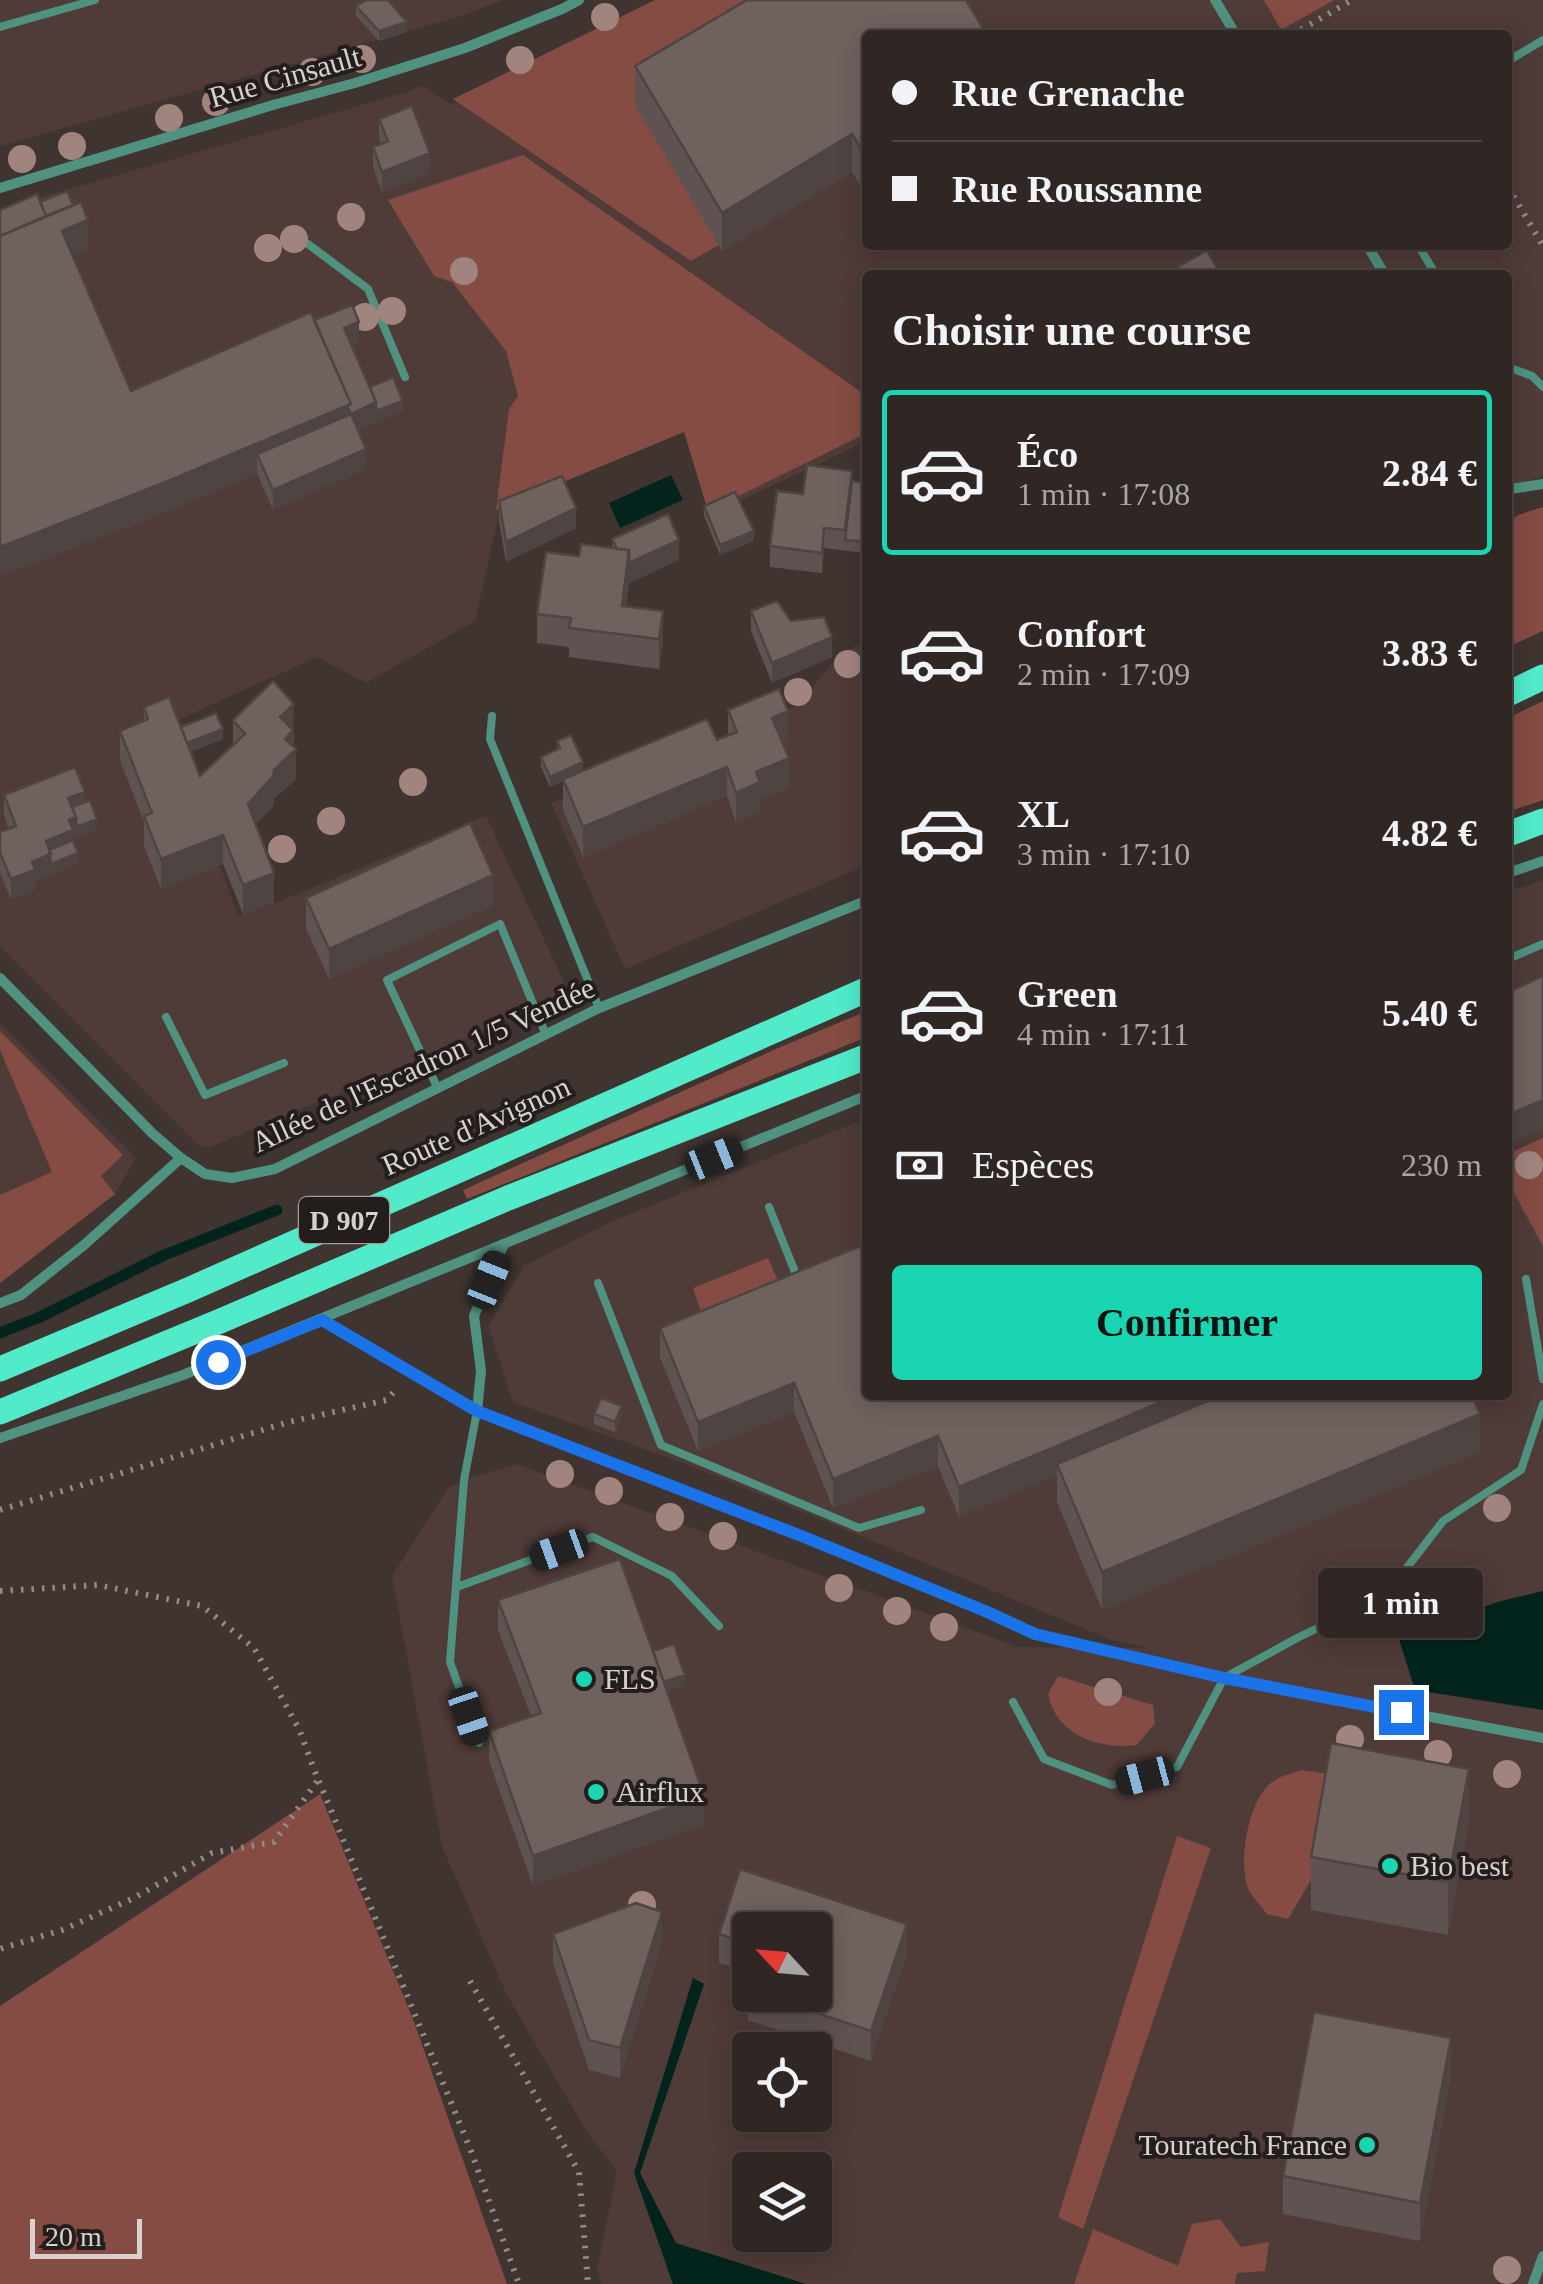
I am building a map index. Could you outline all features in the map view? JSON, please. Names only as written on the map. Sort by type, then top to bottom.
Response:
[{"type":"main road","points":[[1512,692],[1543,677]]},
{"type":"main road","points":[[1512,833],[1543,821]]},
{"type":"main road","name":"Route d'Avignon","points":[[0,1369],[188,1290],[862,992]]},
{"type":"main road","name":"D 907","points":[[0,1412],[508,1198],[862,1058]]},
{"type":"street","name":"Rue Cinsault","points":[[0,188],[465,48],[579,0]]},
{"type":"street","points":[[1215,0],[1233,30]]},
{"type":"street","points":[[1512,488],[1543,484]]},
{"type":"street","points":[[1512,872],[1543,861]]},
{"type":"street","name":"Allée de l'Escadron 1/5 Vendée","points":[[0,978],[152,1134],[205,1174],[232,1178],[275,1168],[599,1008],[862,902]]},
{"type":"street","points":[[0,1438],[184,1375],[862,1096]]},
{"type":"street","points":[[0,1302],[21,1295],[182,1158]]},
{"type":"street","points":[[477,1411],[481,1371],[474,1316],[504,1244]]},
{"type":"street","points":[[322,1320],[477,1411],[822,1544],[1035,1634],[1224,1678],[1543,1738]]},
{"type":"street","points":[[1532,2284],[1543,2256]]},
{"type":"lane","points":[[0,27],[95,0]]},
{"type":"lane","points":[[1512,59],[1543,40]]},
{"type":"lane","points":[[308,244],[368,289],[405,376]]},
{"type":"lane","points":[[1512,369],[1532,376],[1543,388]]},
{"type":"lane","points":[[492,716],[490,739],[599,1008]]},
{"type":"lane","points":[[438,1089],[388,980],[500,924],[546,1035]]},
{"type":"lane","points":[[1512,956],[1543,944]]},
{"type":"lane","points":[[166,1017],[205,1095],[284,1062]]},
{"type":"lane","points":[[769,1208],[803,1294]]},
{"type":"lane","points":[[1526,1279],[1543,1379]]},
{"type":"lane","points":[[598,1283],[660,1445],[859,1528],[921,1510]]},
{"type":"lane","points":[[1013,1702],[1044,1759],[1112,1785],[1178,1767],[1224,1678],[1385,1596],[1442,1522],[1521,1470],[1543,1404]]},
{"type":"lane","points":[[477,1411],[464,1480],[450,1662],[478,1743]]},
{"type":"lane","points":[[457,1587],[594,1537],[672,1576],[719,1626]]},
{"type":"path","points":[[1301,30],[1352,0]]},
{"type":"path","points":[[1512,194],[1543,246]]},
{"type":"path","points":[[0,1510],[289,1422],[387,1400],[411,1372]]},
{"type":"path","points":[[0,1591],[98,1585],[202,1606],[254,1648],[299,1729],[470,2151],[519,2284]]},
{"type":"path","points":[[0,1949],[62,1930],[132,1899],[212,1853],[274,1842],[318,1780]]},
{"type":"path","points":[[470,1981],[580,2172],[588,2284]]},
{"type":"shaded area","points":[[0,0],[503,0],[458,17],[0,146]]},
{"type":"shaded area","points":[[655,0],[757,0],[719,245],[691,261],[453,99]]},
{"type":"shaded area","points":[[659,0],[1543,0],[1543,476],[1512,486],[1512,270],[862,270],[862,443],[725,508],[690,420],[500,510],[475,621],[366,683],[317,657],[169,724],[238,916],[486,816],[569,993],[343,1093],[208,1148],[198,1145],[0,946],[0,209],[422,85],[451,104],[505,84]]},
{"type":"shaded area","points":[[1264,0],[1334,0],[1281,30]]},
{"type":"shaded area","points":[[523,155],[862,392],[862,435],[708,511],[684,432],[496,510],[509,409],[518,396],[506,351],[452,282],[434,276],[388,200]]},
{"type":"shaded area","points":[[1543,507],[1543,631],[1512,645],[1512,519]]},
{"type":"shaded area","points":[[862,642],[862,867],[625,969],[551,803],[795,707],[839,656]]},
{"type":"shaded area","points":[[1543,701],[1543,800],[1512,811],[1512,716]]},
{"type":"shaded area","points":[[1543,880],[1543,2284],[602,2284],[597,2269],[617,2172],[585,2129],[507,1995],[442,1846],[392,1576],[448,1488],[516,1464],[1019,1647],[1149,1648],[1109,1639],[689,1465],[513,1402],[488,1326],[524,1266],[608,1223],[862,1120],[862,1400],[1512,1400],[1512,891]]},
{"type":"shaded area","points":[[862,1013],[862,1039],[467,1199],[463,1190]]},
{"type":"shaded area","points":[[0,1023],[136,1158],[115,1194],[0,1283]]},
{"type":"shaded area","points":[[0,1031],[123,1155],[101,1176],[115,1194],[0,1283],[0,1195],[52,1172],[0,1050]]},
{"type":"shaded area","points":[[1543,1138],[1543,1246],[1512,1189],[1512,1152]]},
{"type":"shaded area","points":[[768,1258],[780,1285],[702,1316],[693,1288]]},
{"type":"shaded area","points":[[1058,1676],[1153,1705],[1155,1723],[1137,1745],[1108,1745],[1081,1737],[1060,1720],[1053,1708],[1048,1694]]},
{"type":"shaded area","points":[[1302,1770],[1334,1775],[1311,1880],[1288,1919],[1267,1914],[1250,1891],[1245,1876],[1245,1847],[1251,1816],[1264,1791],[1275,1780]]},
{"type":"shaded area","points":[[320,1794],[413,2019],[507,2284],[0,2284],[0,2006]]},
{"type":"shaded area","points":[[1177,1836],[1211,1848],[1083,2229],[1058,2217]]},
{"type":"shaded area","points":[[1220,2219],[1241,2247],[1269,2242],[1265,2271],[1237,2273],[1235,2284],[1074,2284],[1093,2229],[1178,2266],[1192,2224]]},
{"type":"water","points":[[671,475],[683,500],[620,528],[609,503]]},
{"type":"water","points":[[1543,1591],[1543,1710],[1415,1690],[1398,1636]]},
{"type":"water","points":[[693,1978],[704,1984],[640,2173],[676,2243],[806,2284],[673,2284],[634,2173]]},
{"type":"building","points":[[367,0],[388,0],[407,22],[379,31],[356,6]]},
{"type":"building","points":[[747,0],[966,0],[984,30],[862,30],[862,150],[852,134],[722,213],[635,66]]},
{"type":"building","points":[[412,106],[430,153],[382,172],[373,147],[388,141],[379,119]]},
{"type":"building","points":[[67,191],[73,205],[46,216],[40,202]]},
{"type":"building","points":[[37,194],[46,216],[0,236],[0,210]]},
{"type":"building","points":[[81,202],[88,220],[62,231],[131,391],[311,312],[351,404],[0,547],[0,236]]},
{"type":"building","points":[[1207,250],[1218,270],[1173,270]]},
{"type":"building","points":[[352,305],[359,322],[344,328],[376,402],[351,414],[347,406],[351,404],[314,320]]},
{"type":"building","points":[[393,377],[403,401],[376,411],[370,387]]},
{"type":"building","points":[[351,414],[366,449],[273,490],[257,454]]},
{"type":"building","points":[[807,465],[852,471],[845,530],[824,528],[822,553],[770,546],[777,491],[803,494]]},
{"type":"building","points":[[562,476],[576,508],[506,542],[499,501]]},
{"type":"building","points":[[852,481],[862,482],[862,542],[845,540]]},
{"type":"building","points":[[735,492],[754,531],[720,545],[704,506]]},
{"type":"building","points":[[668,514],[679,540],[629,563],[629,550],[617,549],[612,539]]},
{"type":"building","points":[[581,544],[629,550],[622,606],[663,611],[659,639],[569,628],[571,618],[537,614],[546,552],[579,556]]},
{"type":"building","points":[[777,601],[791,621],[824,617],[832,637],[772,663],[751,611]]},
{"type":"building","points":[[273,681],[294,704],[280,717],[293,730],[285,739],[296,749],[248,804],[274,873],[243,885],[223,835],[161,859],[144,816],[152,813],[120,731],[148,719],[144,707],[169,697],[200,776],[245,734],[233,720]]},
{"type":"building","points":[[779,689],[788,711],[772,718],[789,758],[756,772],[760,782],[736,793],[727,767],[583,827],[563,779],[707,719],[717,740],[737,732],[728,710]]},
{"type":"building","points":[[216,713],[223,729],[187,743],[181,727]]},
{"type":"building","points":[[571,735],[583,762],[550,777],[541,757],[560,748],[557,741]]},
{"type":"building","points":[[75,767],[85,792],[68,798],[76,817],[69,820],[73,830],[46,841],[51,854],[32,862],[35,870],[11,879],[0,853],[0,832],[16,826],[4,795]]},
{"type":"building","points":[[90,800],[97,819],[76,827],[72,807]]},
{"type":"building","points":[[470,823],[493,875],[329,949],[306,898]]},
{"type":"building","points":[[73,840],[78,853],[51,864],[49,850]]},
{"type":"building","points":[[1543,976],[1543,1100],[1512,1113],[1512,990]]},
{"type":"building","points":[[862,1245],[862,1400],[1166,1400],[959,1487],[938,1436],[833,1479],[794,1383],[698,1422],[660,1328]]},
{"type":"building","points":[[601,1398],[622,1406],[615,1422],[594,1414]]},
{"type":"building","points":[[1210,1400],[1474,1400],[1480,1414],[1102,1572],[1057,1464]]},
{"type":"building","points":[[620,1559],[704,1795],[533,1856],[489,1731],[541,1713],[498,1600]]},
{"type":"building","points":[[674,1644],[685,1675],[664,1682],[653,1651]]},
{"type":"building","points":[[1331,1743],[1469,1769],[1448,1882],[1311,1857]]},
{"type":"building","points":[[740,1869],[907,1924],[871,2031],[813,2012],[832,2012],[832,1912],[732,1912],[732,1938],[719,1934]]},
{"type":"building","points":[[636,1903],[662,1912],[620,2048],[589,2040],[553,1934]]},
{"type":"building","name":"Touratech France","points":[[1314,2012],[1451,2038],[1420,2203],[1283,2176]]},
{"type":"waterway","points":[[0,1333],[162,1256],[277,1210]]},
{"type":"place","name":"FLS","points":[[584,1679]]},
{"type":"place","name":"Airflux","points":[[596,1792]]},
{"type":"place","name":"Bio best","points":[[1390,1866]]},
{"type":"place","name":"Touratech France","points":[[1367,2145]]},
{"type":"route","points":[[218,1362],[322,1320],[477,1411],[804,1537],[1035,1634],[1224,1678],[1401,1712]]}]
